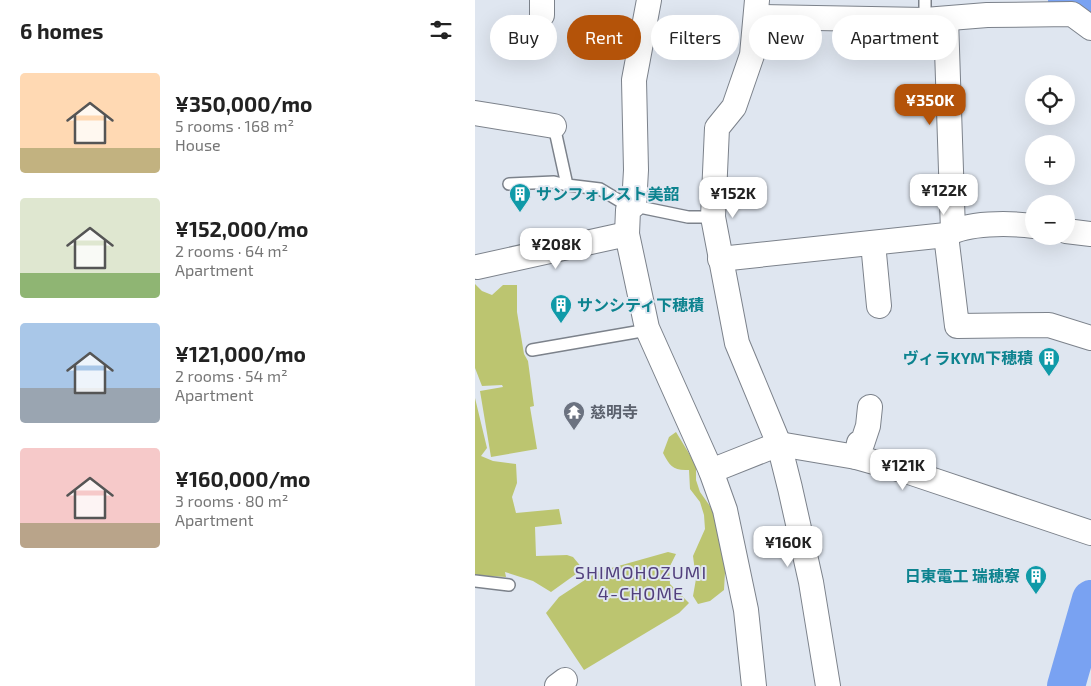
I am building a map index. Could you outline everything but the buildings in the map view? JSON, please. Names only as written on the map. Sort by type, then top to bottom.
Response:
[{"type":"street","points":[[649,0],[634,80],[636,170],[634,206],[628,210],[627,234],[647,328],[711,471],[725,510],[746,610],[753,686]]},
{"type":"street","points":[[828,686],[811,582],[779,444],[737,343],[713,217],[717,128],[733,107],[753,55],[757,8],[987,15],[1072,14],[1091,28]]},
{"type":"street","points":[[932,13],[957,326],[1049,325],[1091,338]]},
{"type":"street","points":[[475,113],[554,126]]},
{"type":"street","points":[[720,259],[873,243],[950,233],[984,225],[1025,226]]},
{"type":"street","points":[[1075,232],[1091,234]]},
{"type":"street","points":[[480,272],[627,234]]},
{"type":"street","points":[[873,243],[879,306]]},
{"type":"street","points":[[856,457],[859,443],[862,444],[868,426],[870,407]]},
{"type":"street","points":[[711,471],[779,444],[856,457],[909,472],[1091,533]]},
{"type":"lane","points":[[554,126],[567,184]]},
{"type":"lane","points":[[509,184],[554,182],[600,189],[625,204],[688,218],[713,217]]},
{"type":"lane","points":[[532,350],[636,332],[647,328]]},
{"type":"lane","points":[[475,581],[509,585]]},
{"type":"green space","points":[[475,284],[482,291],[492,295],[503,285],[517,285],[517,312],[524,354],[528,361],[534,406],[530,407],[537,449],[491,457],[480,391],[503,387],[502,385],[482,386],[475,368]]},
{"type":"green space","points":[[475,398],[487,448],[481,456],[493,461],[516,464],[517,483],[512,497],[516,513],[559,509],[562,524],[535,527],[536,556],[567,555],[573,557],[583,569],[551,592],[533,581],[505,572],[506,577],[475,575]]},
{"type":"green space","points":[[676,432],[696,465],[696,480],[700,492],[717,516],[722,527],[725,572],[724,590],[710,601],[698,604],[693,596],[696,579],[693,556],[705,529],[704,515],[700,502],[690,489],[689,470],[679,470],[673,467],[663,453],[669,437]]},
{"type":"green space","points":[[668,552],[676,554],[669,568],[670,584],[689,603],[679,613],[584,670],[546,613],[559,597],[597,572]]},
{"type":"waterway","points":[[1067,0],[1091,13]]},
{"type":"waterway","points":[[1066,686],[1091,599]]},
{"type":"place","name":"サンフォレスト美韶","points":[[520,213]]},
{"type":"place","name":"サンシティ下穂積","points":[[561,324]]},
{"type":"place","name":"ヴィラKYM下穂積","points":[[1049,377]]},
{"type":"place","name":"慈明寺","points":[[574,431]]},
{"type":"place","name":"日東電工 瑞穂寮","points":[[1036,595]]},
{"type":"district","name":"SHIMOHOZUMI 4-CHOME","points":[[641,583]]}]
